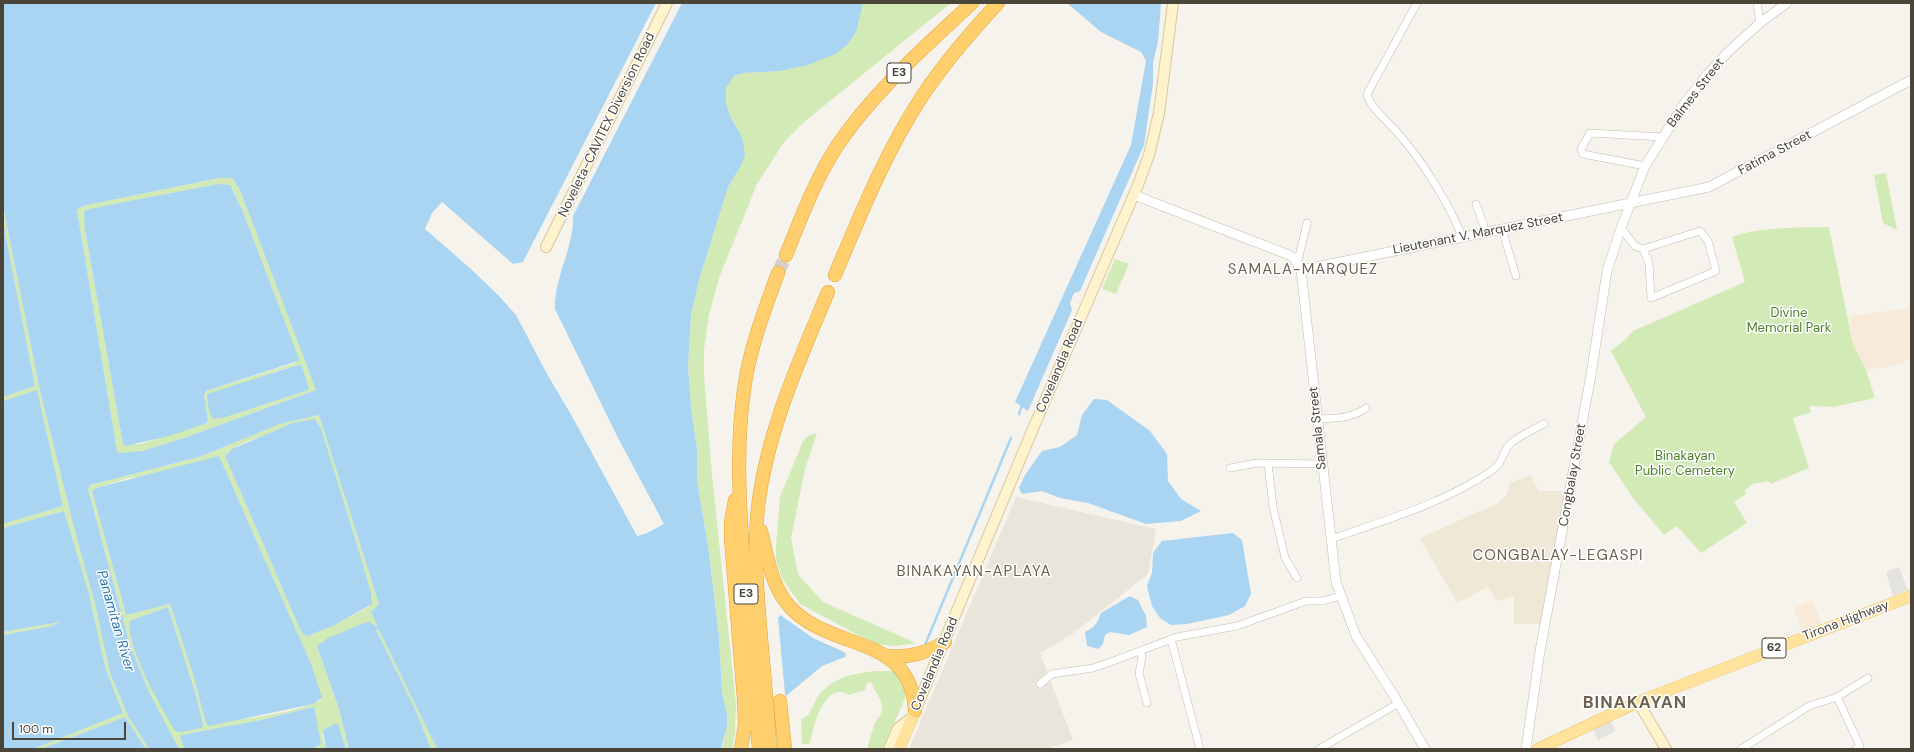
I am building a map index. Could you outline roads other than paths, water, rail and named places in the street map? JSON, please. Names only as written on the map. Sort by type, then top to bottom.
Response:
[{"type":"highway","name":"E3","points":[[786,255],[816,184],[836,147],[851,126],[887,85],[972,3]]},
{"type":"highway","name":"E3","points":[[835,274],[869,194],[909,118],[949,60],[998,3]]},
{"type":"highway","name":"E3","points":[[770,749],[761,707],[747,605],[739,480],[740,427],[748,369],[760,324],[778,272]]},
{"type":"highway","name":"E3","points":[[759,749],[761,707],[757,582],[758,517],[764,473],[776,426],[797,368],[828,292]]},
{"type":"highway","points":[[739,480],[732,513],[731,539],[744,700],[746,749]]},
{"type":"highway","points":[[758,517],[768,562],[774,581],[790,607],[814,624],[887,656],[902,669],[910,682],[913,692],[914,715]]},
{"type":"highway","points":[[887,656],[916,656],[945,642]]},
{"type":"highway","points":[[780,701],[785,749]]},
{"type":"highway","points":[[741,749],[745,724]]},
{"type":"main road","name":"Noveleta-CAVITEX Diversion Road","points":[[546,247],[667,3]]},
{"type":"main road","name":"Covelandia Road","points":[[899,749],[1032,431],[1134,195],[1149,155],[1158,113],[1172,24],[1173,3]]},
{"type":"main road","name":"Tirona Highway","points":[[1538,749],[1638,702],[1911,596]]},
{"type":"main road","points":[[1638,702],[1666,749]]},
{"type":"main road","name":"Covelandia Road","points":[[889,749],[898,728],[914,715]]},
{"type":"street","points":[[1417,3],[1368,94],[1368,98],[1403,139],[1423,168],[1454,217],[1462,237]]},
{"type":"street","points":[[1757,3],[1760,23]]},
{"type":"street","name":"Balmes Street","points":[[1631,203],[1645,166],[1676,116],[1707,75],[1742,38],[1787,3]]},
{"type":"street","name":"Fatima Street","points":[[1631,203],[1709,187],[1911,80]]},
{"type":"street","points":[[1645,166],[1583,154],[1581,150],[1590,133],[1663,137]]},
{"type":"street","points":[[1134,195],[1289,255],[1294,258],[1299,267]]},
{"type":"street","name":"Lieutenant V. Marquez Street","points":[[1299,267],[1462,237],[1631,203]]},
{"type":"street","name":"Congbalay Street","points":[[1526,749],[1540,651],[1591,375],[1607,271],[1631,203]]},
{"type":"street","points":[[1476,204],[1486,232]]},
{"type":"street","points":[[1299,267],[1307,223]]},
{"type":"street","points":[[1622,228],[1636,246],[1643,249],[1700,230],[1708,241],[1716,271],[1651,298],[1649,263],[1643,249]]},
{"type":"street","points":[[1502,229],[1516,276]]},
{"type":"street","name":"Samala Street","points":[[1299,267],[1336,582],[1356,636],[1399,703],[1425,749]]},
{"type":"street","points":[[1317,419],[1350,417],[1358,414],[1366,408]]},
{"type":"street","points":[[1331,539],[1405,514],[1454,492],[1492,471],[1502,461],[1510,444],[1544,424]]},
{"type":"street","points":[[1230,468],[1257,463],[1322,464]]},
{"type":"street","points":[[1268,463],[1273,507],[1285,558],[1296,578]]},
{"type":"street","points":[[1040,684],[1052,674],[1093,668],[1171,639],[1237,626],[1306,601],[1323,601],[1340,596]]},
{"type":"street","points":[[1171,639],[1200,749]]},
{"type":"street","points":[[1141,651],[1142,657],[1139,673],[1147,703]]},
{"type":"street","points":[[1741,749],[1809,706],[1836,696],[1868,678]]},
{"type":"street","points":[[1836,696],[1860,746],[1856,749]]},
{"type":"street","points":[[1319,749],[1399,703]]},
{"type":"water","name":"Panamitan River","points":[[3,3],[656,3],[523,262],[513,264],[442,202],[432,213],[425,229],[471,269],[516,315],[637,536],[645,534],[664,524],[617,436],[555,309],[558,285],[570,240],[573,216],[682,3],[863,3],[856,32],[848,44],[835,54],[808,65],[780,71],[743,73],[734,76],[726,88],[726,102],[730,116],[742,137],[745,155],[742,164],[728,187],[699,280],[691,315],[688,365],[691,408],[697,448],[697,481],[708,546],[719,637],[722,693],[727,714],[727,726],[721,749],[437,749],[378,628],[376,630],[416,711],[431,749],[349,749],[339,709],[317,646],[328,638],[364,623],[370,622],[377,626],[371,612],[379,604],[319,415],[280,424],[199,457],[90,485],[88,489],[130,645],[148,690],[179,749],[149,749],[128,716],[110,673],[95,604],[73,524],[40,391],[3,206]],"holes":[[[219,178],[232,178],[240,190],[316,390],[184,438],[142,451],[119,453],[117,451],[77,210],[83,206],[92,204]]]},
{"type":"water","points":[[1067,3],[1161,3],[1158,42],[1153,62],[1153,83],[1144,145],[1080,291],[1074,293],[1070,303],[1072,310],[1028,411],[1015,402],[1131,145],[1146,61],[1141,52],[1101,32]]},
{"type":"water","points":[[218,184],[230,185],[242,209],[299,359],[298,361],[206,391],[204,396],[208,420],[207,423],[169,436],[125,446],[123,444],[85,230],[84,213],[86,210],[104,206]]},
{"type":"water","points":[[3,221],[35,386],[3,397]]},
{"type":"water","points":[[301,364],[309,388],[308,390],[226,417],[213,419],[209,411],[207,394]]},
{"type":"water","points":[[37,390],[63,506],[3,524],[3,401]]},
{"type":"water","points":[[1094,399],[1107,400],[1150,431],[1167,454],[1168,481],[1181,499],[1201,511],[1181,521],[1146,524],[1088,503],[1060,498],[1042,491],[1022,494],[1019,488],[1025,475],[1042,451],[1060,447],[1077,435],[1082,415]]},
{"type":"water","points":[[315,419],[321,429],[356,541],[371,593],[372,604],[333,626],[307,636],[303,634],[300,629],[225,456],[232,449],[293,423]]},
{"type":"water","points":[[219,456],[312,666],[322,698],[313,704],[209,726],[206,724],[193,674],[170,604],[126,615],[92,491],[96,488]]},
{"type":"water","points":[[64,511],[88,590],[106,670],[123,713],[33,749],[3,749],[3,635],[52,626],[60,622],[3,632],[3,528]]},
{"type":"water","points":[[1233,533],[1242,540],[1251,594],[1245,606],[1229,615],[1187,624],[1171,625],[1160,618],[1152,606],[1147,586],[1152,573],[1153,553],[1162,541]]},
{"type":"water","points":[[1130,596],[1138,600],[1146,616],[1147,627],[1129,635],[1110,632],[1105,635],[1103,644],[1098,649],[1087,646],[1085,632],[1093,627],[1098,621],[1101,613]]},
{"type":"water","points":[[168,607],[195,692],[203,725],[202,728],[181,732],[175,731],[146,678],[130,634],[129,621]]},
{"type":"water","points":[[780,615],[813,638],[844,652],[846,655],[845,657],[822,666],[786,696],[778,618]]},
{"type":"water","points":[[314,707],[321,743],[312,749],[184,749],[180,736],[261,720]]},
{"type":"water","points":[[125,717],[146,749],[41,749]]},
{"type":"water","points":[[338,724],[346,749],[326,749],[323,730]]},
{"type":"waterway","points":[[1019,414],[1022,405]]},
{"type":"waterway","points":[[925,645],[1011,438]]},
{"type":"tunnel","points":[[778,273],[786,255]]},
{"type":"district","name":"SAMALA-MARQUEZ","points":[[1303,270]]},
{"type":"district","name":"CONGBALAY-LEGASPI","points":[[1558,556]]},
{"type":"district","name":"BINAKAYAN-APLAYA","points":[[974,572]]},
{"type":"district","name":"BINAKAYAN","points":[[1635,704]]},
{"type":"park label","name":"Divine Memorial Park","points":[[1789,322]]},
{"type":"park label","name":"Binakayan Public Cemetery","points":[[1685,464]]}]
